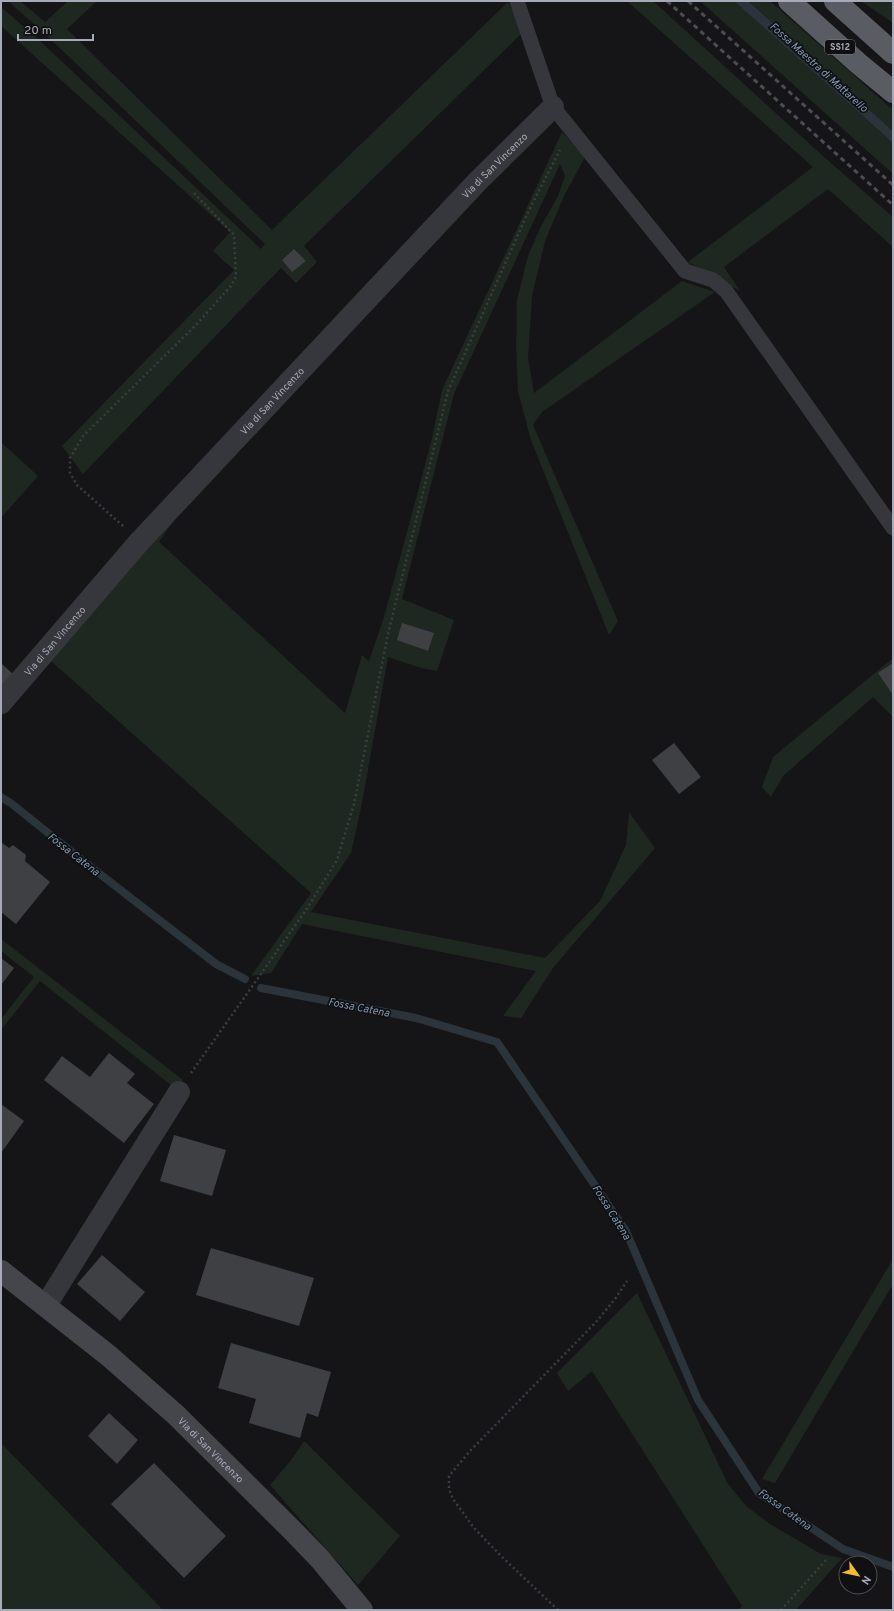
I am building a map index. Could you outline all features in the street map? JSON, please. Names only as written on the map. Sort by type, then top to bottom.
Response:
[{"type":"highway","name":"SS12","points":[[789,1],[859,64],[893,92]]},
{"type":"highway","points":[[835,1],[890,50]]},
{"type":"main road","name":"Via di San Vincenzo","points":[[1,1271],[109,1356],[176,1416],[292,1530],[320,1560],[362,1610]]},
{"type":"street","name":"Via di San Vincenzo","points":[[1,703],[140,541],[477,182],[553,107]]},
{"type":"street","points":[[46,1305],[178,1092]]},
{"type":"lane","points":[[517,1],[553,107],[569,129],[685,271],[713,280],[726,291],[893,528]]},
{"type":"path","points":[[178,1092],[306,910],[337,860],[354,804],[388,634],[448,391],[530,208],[559,153],[569,129]]},
{"type":"path","points":[[140,541],[77,485],[70,473],[70,458],[83,436],[196,325],[230,287],[236,277],[234,235],[194,193]]},
{"type":"path","points":[[558,1610],[474,1528],[453,1500],[449,1489],[449,1476],[470,1451],[597,1320],[615,1299],[627,1281]]},
{"type":"path","points":[[781,1610],[828,1558]]},
{"type":"shaded area","points":[[8,1],[20,1],[45,22],[68,1],[97,1],[67,29],[272,230],[508,2],[524,31],[304,246],[317,262],[296,283],[281,268],[83,474],[62,446],[234,270],[213,251],[230,232],[1,26],[1,7],[38,39],[261,249],[265,244],[44,33]]},
{"type":"shaded area","points":[[627,1],[653,1],[824,157],[893,217],[893,247],[828,189],[724,267],[740,291],[688,262],[813,167]]},
{"type":"shaded area","points":[[700,1],[734,1],[893,143],[893,174]]},
{"type":"shaded area","points":[[748,1],[770,1],[893,110],[893,131]]},
{"type":"shaded area","points":[[861,1],[893,1],[893,23],[890,21]]},
{"type":"shaded area","points":[[562,132],[585,157],[564,196],[545,241],[532,296],[528,358],[534,393],[682,281],[715,292],[542,412],[533,425],[618,621],[609,635],[531,440],[518,391],[516,346],[517,300],[528,256],[539,230],[558,196],[565,176],[560,164],[454,394],[402,599],[454,620],[437,671],[421,668],[388,657],[362,803],[351,853],[311,912],[545,958],[600,901],[626,845],[629,812],[655,848],[553,968],[521,1018],[503,1016],[536,971],[302,924],[271,973],[251,976],[311,893],[50,660],[190,497],[159,542],[345,713],[362,655],[369,661],[384,617],[432,438],[442,390]]},
{"type":"shaded area","points":[[1,442],[38,476],[1,518]]},
{"type":"shaded area","points":[[893,658],[893,717],[873,697],[783,776],[771,797],[762,787],[773,757]]},
{"type":"shaded area","points":[[1,939],[183,1080],[176,1089],[40,981],[1,1030],[1,1019],[34,977],[1,951]]},
{"type":"shaded area","points":[[893,1259],[893,1284],[775,1483],[762,1479]]},
{"type":"shaded area","points":[[637,1293],[728,1484],[746,1506],[770,1524],[821,1554],[838,1557],[838,1563],[796,1610],[738,1610],[742,1606],[592,1371],[568,1391],[557,1373]]},
{"type":"shaded area","points":[[304,1441],[400,1536],[358,1585],[270,1485],[292,1459]]},
{"type":"shaded area","points":[[1,1443],[163,1610],[1,1610]]},
{"type":"water","name":"Fossa Maestra di Mattarello","points":[[734,1],[748,1],[893,131],[893,143]]},
{"type":"building","points":[[294,249],[306,261],[292,272],[282,260]]},
{"type":"building","points":[[402,623],[434,633],[428,651],[397,640]]},
{"type":"building","points":[[1,663],[15,676],[1,691]]},
{"type":"building","points":[[893,663],[893,695],[878,673]]},
{"type":"building","points":[[674,743],[701,777],[679,794],[652,760]]},
{"type":"building","points":[[1,842],[9,848],[13,845],[26,855],[25,861],[50,882],[16,924],[1,912]]},
{"type":"building","points":[[1,958],[14,968],[1,985]]},
{"type":"building","points":[[109,1053],[135,1074],[127,1083],[154,1104],[124,1143],[44,1080],[62,1056],[90,1077]]},
{"type":"building","points":[[1,1104],[24,1121],[1,1153]]},
{"type":"building","points":[[174,1135],[226,1150],[212,1196],[160,1181]]},
{"type":"building","points":[[211,1248],[314,1278],[299,1326],[196,1295]]},
{"type":"building","points":[[102,1255],[145,1292],[120,1321],[77,1284]]},
{"type":"building","points":[[231,1343],[331,1372],[318,1417],[307,1413],[300,1438],[249,1423],[256,1399],[218,1388]]},
{"type":"building","points":[[109,1413],[138,1440],[117,1464],[88,1436]]},
{"type":"building","points":[[154,1463],[226,1536],[184,1578],[111,1504]]},
{"type":"waterway","name":"Fossa Catena","points":[[1,797],[12,804],[216,964],[245,979]]},
{"type":"waterway","name":"Fossa Catena","points":[[261,988],[416,1018],[497,1042],[626,1231],[698,1400],[759,1493],[843,1549],[893,1567]]},
{"type":"railway","points":[[667,1],[893,205]]},
{"type":"railway","points":[[688,1],[893,185]]}]
